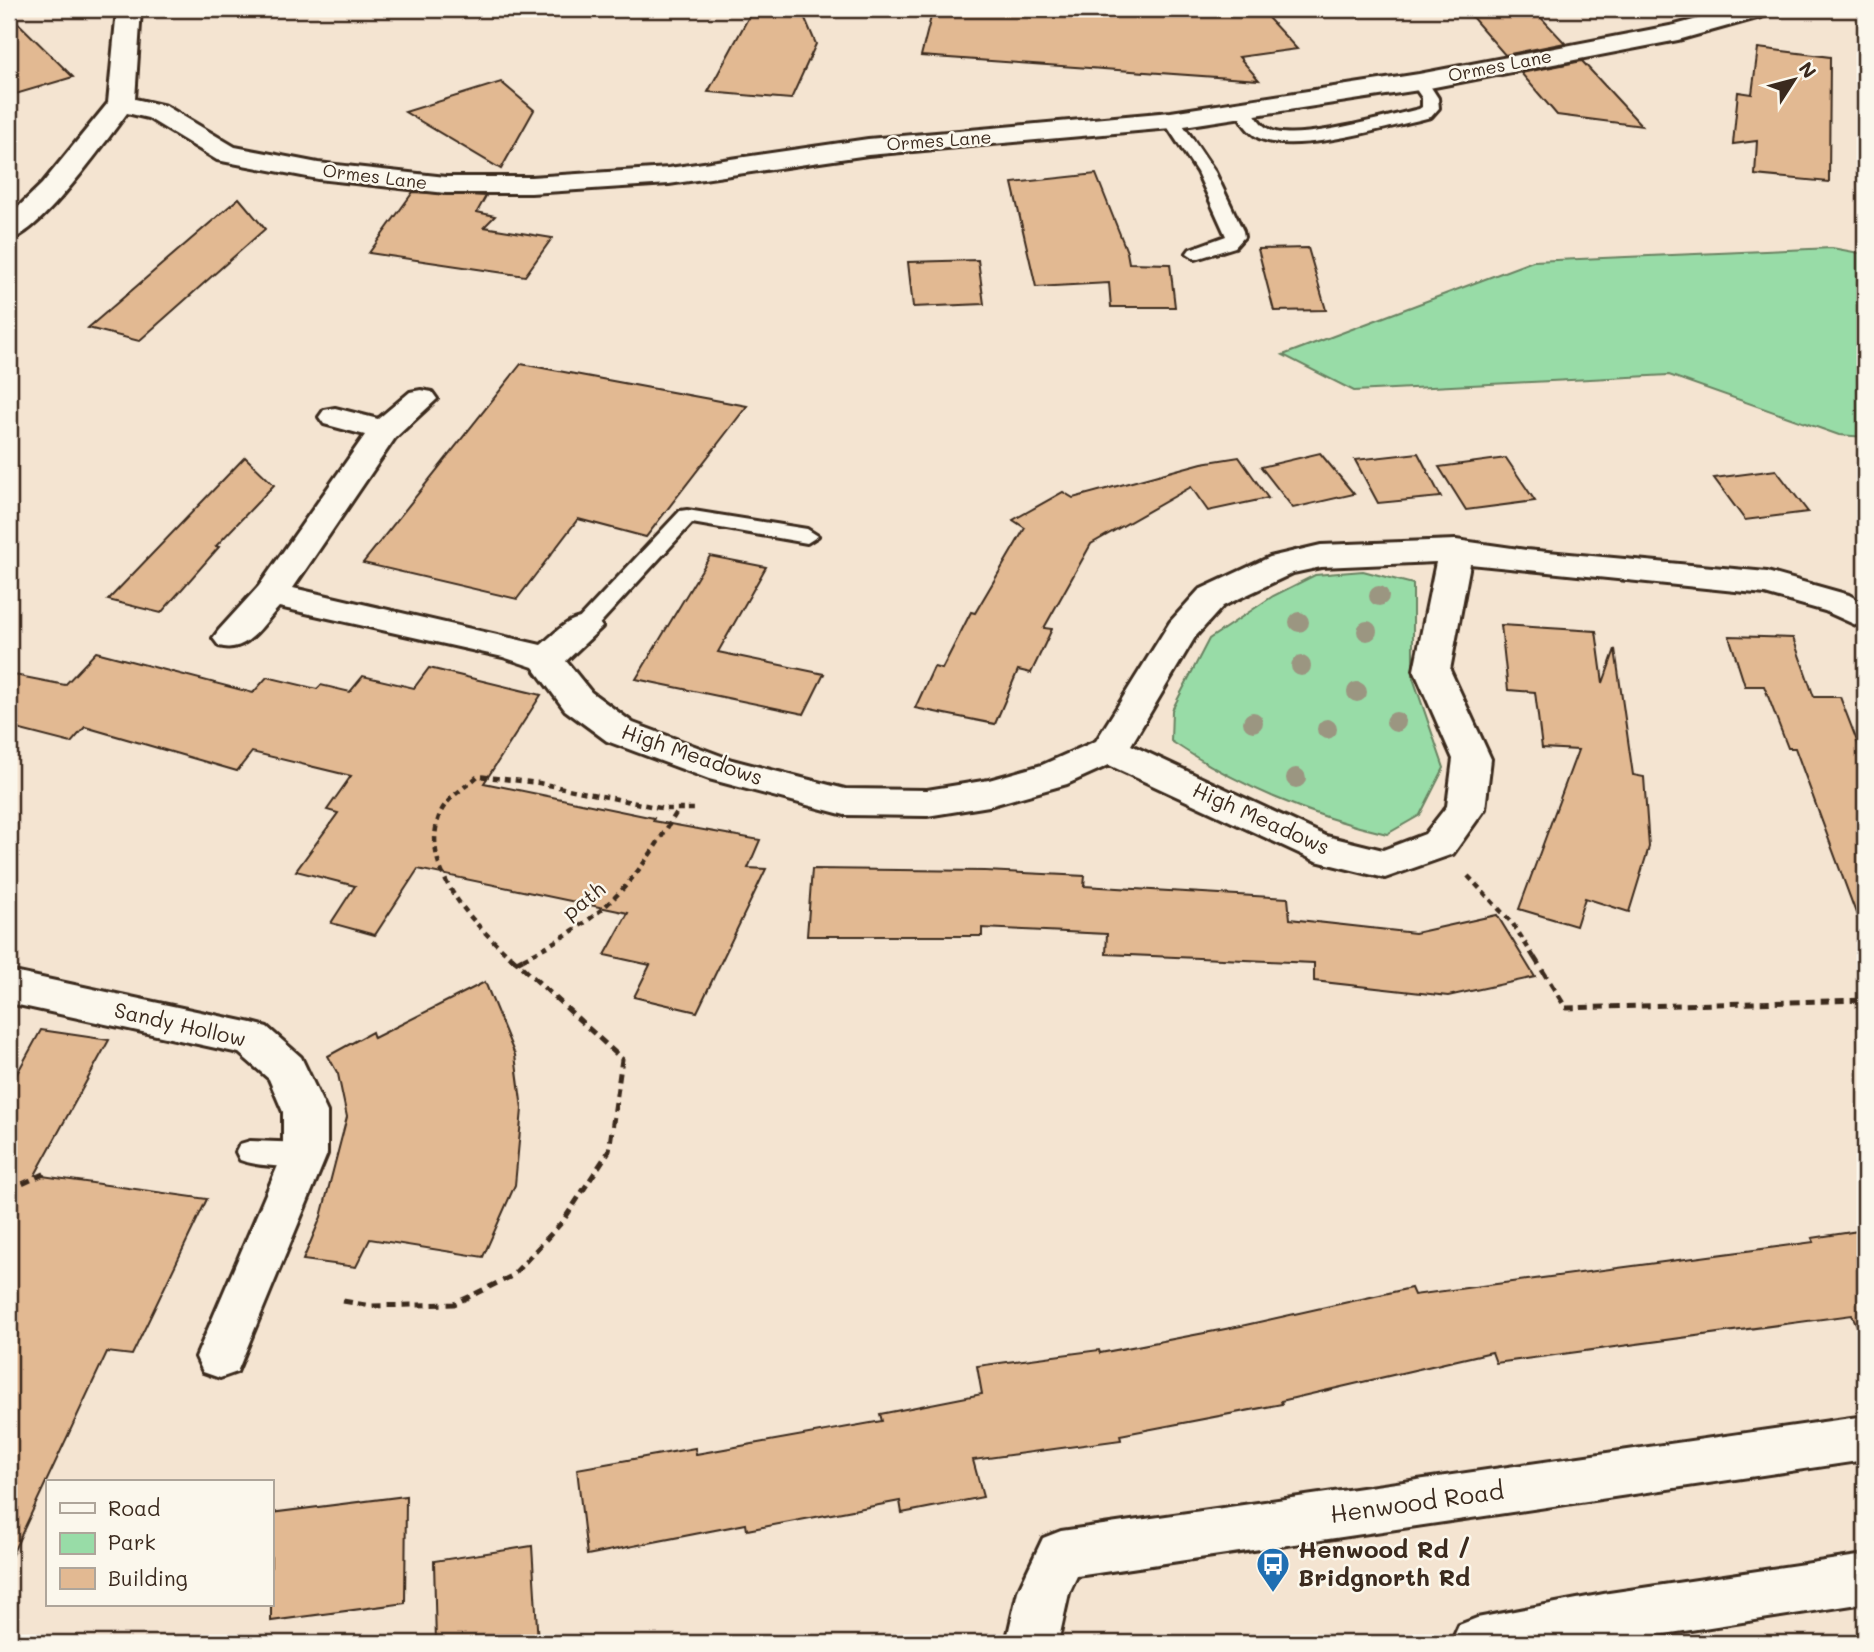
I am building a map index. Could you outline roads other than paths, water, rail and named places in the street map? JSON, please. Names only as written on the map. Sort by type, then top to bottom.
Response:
[{"type":"street","points":[[9,232],[52,190],[121,104],[129,9]]},
{"type":"street","name":"Ormes Lane","points":[[121,104],[157,112],[228,154],[318,171],[446,185],[531,185],[669,176],[868,147],[1171,120],[1419,82],[1678,32],[1762,9]]},
{"type":"street","points":[[231,638],[271,594],[384,430],[421,399]]},
{"type":"street","points":[[335,417],[384,430]]},
{"type":"street","points":[[1109,750],[1182,630],[1211,598],[1282,565],[1321,556],[1456,551],[1526,561],[1767,583],[1836,603],[1865,618]]},
{"type":"street","name":"High Meadows","points":[[546,659],[579,701],[620,732],[722,770],[845,802],[927,803],[989,793],[1054,775],[1109,750],[1316,847],[1385,864],[1439,844],[1466,809],[1472,759],[1432,670],[1443,601],[1456,551]]},
{"type":"street","points":[[271,594],[511,647],[546,659],[584,627]]},
{"type":"street","name":"Sandy Hollow","points":[[9,987],[252,1039],[286,1069],[305,1112],[305,1154],[220,1357]]},
{"type":"street","name":"Henwood Road","points":[[1032,1643],[1044,1591],[1061,1555],[1865,1438]]},
{"type":"street","points":[[1477,1643],[1609,1618],[1865,1579]]},
{"type":"lane","points":[[1243,109],[1250,124],[1268,136],[1293,139],[1425,113],[1431,108],[1430,98],[1419,82]]},
{"type":"lane","points":[[1171,120],[1206,172],[1234,231],[1235,237],[1229,243],[1196,253]]},
{"type":"lane","points":[[584,627],[687,516],[807,536]]},
{"type":"lane","points":[[250,1152],[305,1154]]},
{"type":"place","name":"Henwood Rd / Bridgnorth Rd","points":[[1273,1594]]}]
